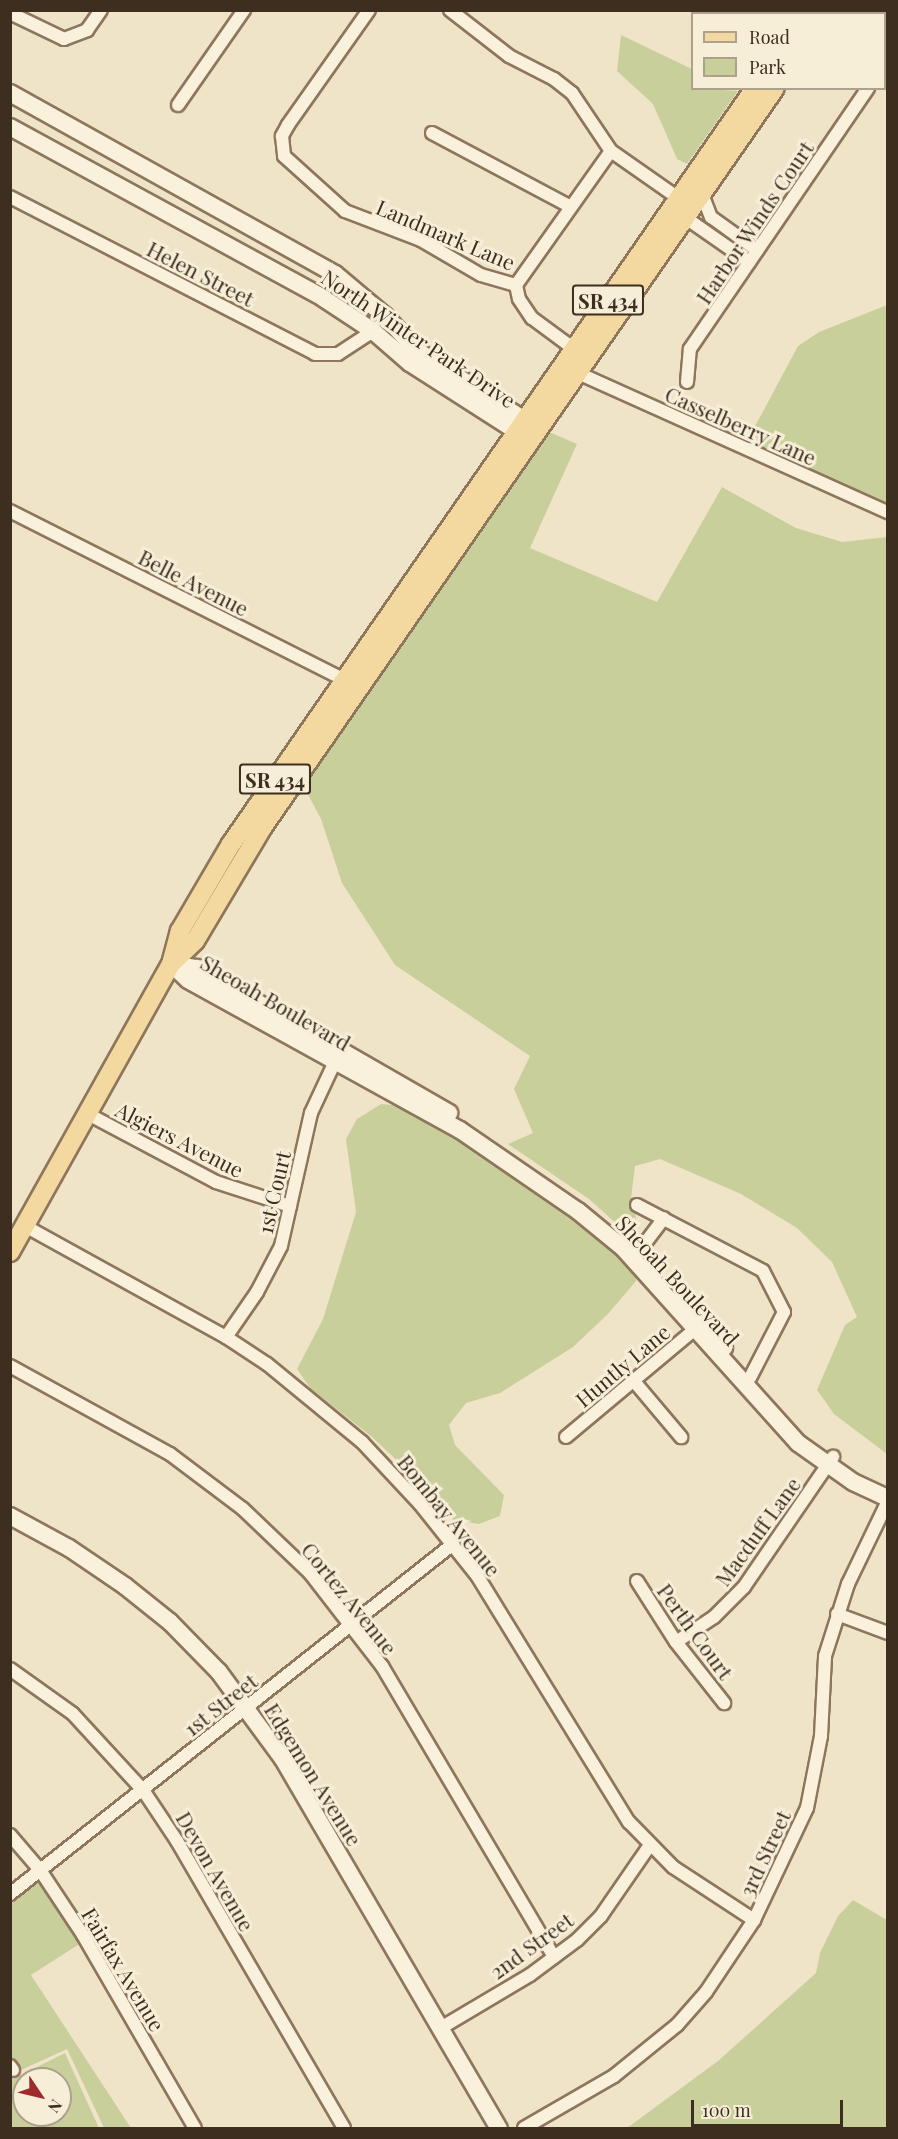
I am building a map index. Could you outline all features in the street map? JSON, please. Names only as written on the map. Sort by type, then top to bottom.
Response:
[{"type":"main road","name":"SR 434","points":[[697,186],[753,90]]},
{"type":"main road","name":"SR 434","points":[[10,1252],[171,964],[195,941],[352,684],[396,605],[678,198],[697,186],[773,90]]},
{"type":"main road","points":[[686,218],[697,186]]},
{"type":"main road","points":[[672,237],[680,210],[678,198]]},
{"type":"main road","name":"SR 434","points":[[352,684],[390,645],[686,218]]},
{"type":"main road","points":[[390,645],[396,605]]},
{"type":"street","points":[[10,13],[64,39],[87,30],[100,10]]},
{"type":"street","points":[[178,105],[244,10]]},
{"type":"street","name":"Landmark Lane","points":[[369,10],[282,136],[284,156],[345,211],[421,240],[488,278],[516,285],[611,151]]},
{"type":"street","points":[[450,10],[500,50],[554,79],[572,93],[611,151],[678,198]]},
{"type":"street","name":"Harbor Winds Court","points":[[687,382],[690,349],[867,90]]},
{"type":"street","name":"North Winter Park Drive","points":[[10,93],[335,274],[385,316],[416,350],[520,426]]},
{"type":"street","name":"North Winter Park Drive","points":[[10,127],[323,298],[373,331],[410,363],[535,435]]},
{"type":"street","points":[[432,133],[571,207]]},
{"type":"street","points":[[697,186],[711,217],[758,250]]},
{"type":"street","name":"Helen Street","points":[[10,197],[315,354],[338,354],[373,331]]},
{"type":"street","points":[[686,218],[749,262]]},
{"type":"street","points":[[722,242],[730,230]]},
{"type":"street","points":[[516,285],[519,299],[532,318],[574,349]]},
{"type":"street","name":"Casselberry Lane","points":[[578,372],[888,512]]},
{"type":"street","name":"Belle Avenue","points":[[10,511],[352,684]]},
{"type":"street","name":"Sheoah Boulevard","points":[[171,964],[188,980],[338,1055],[460,1130],[578,1211],[637,1255],[699,1326],[774,1421],[830,1462],[888,1499]]},
{"type":"street","name":"1st Court","points":[[226,1337],[270,1270],[281,1246],[311,1113],[338,1055]]},
{"type":"street","name":"Algiers Avenue","points":[[88,1114],[216,1182],[290,1206]]},
{"type":"street","points":[[637,1205],[758,1265],[782,1306],[782,1320],[750,1378]]},
{"type":"street","points":[[637,1255],[664,1218]]},
{"type":"street","name":"Bombay Avenue","points":[[25,1226],[226,1337],[267,1364],[355,1436],[405,1487],[453,1544],[503,1615],[609,1795],[650,1845],[697,1886],[754,1920]]},
{"type":"street","name":"Sheoah Boulevard","points":[[699,1326],[830,1462],[888,1488]]},
{"type":"street","name":"Huntly Lane","points":[[566,1437],[699,1326]]},
{"type":"street","name":"Cortez Avenue","points":[[10,1366],[128,1428],[212,1484],[310,1573],[352,1624],[406,1705],[554,1957]]},
{"type":"street","points":[[633,1380],[681,1437]]},
{"type":"street","name":"Macduff Lane","points":[[675,1642],[714,1617],[744,1587],[830,1462]]},
{"type":"street","name":"3rd Street","points":[[524,2128],[614,2076],[677,2025],[706,1992],[754,1920],[807,1808],[821,1736],[825,1656],[837,1614],[888,1499]]},
{"type":"street","name":"Edgemon Avenue","points":[[10,1516],[69,1548],[148,1604],[191,1643],[247,1707],[283,1759],[499,2128]]},
{"type":"street","name":"1st Street","points":[[10,1894],[453,1544]]},
{"type":"street","name":"Perth Court","points":[[637,1581],[675,1642],[724,1703]]},
{"type":"street","points":[[837,1614],[888,1633]]},
{"type":"street","name":"Devon Avenue","points":[[10,1670],[73,1714],[142,1790],[172,1833],[344,2128]]},
{"type":"street","name":"Fairfax Avenue","points":[[10,1835],[40,1870],[83,1935],[195,2128]]},
{"type":"street","name":"2nd Street","points":[[439,2029],[554,1957],[601,1916],[650,1845]]},
{"type":"green space","points":[[621,35],[691,69],[691,90],[738,91],[687,164],[677,159],[653,104],[617,71]]},
{"type":"green space","points":[[887,305],[887,507],[746,443],[798,346],[819,332]]},
{"type":"green space","points":[[547,431],[577,444],[530,548],[657,602],[722,487],[796,528],[842,542],[887,537],[887,1454],[834,1414],[817,1390],[845,1325],[857,1317],[832,1262],[797,1228],[741,1194],[660,1159],[635,1166],[630,1207],[635,1210],[639,1244],[589,1199],[508,1144],[533,1133],[514,1089],[530,1056],[395,965],[342,883],[321,819],[302,783]]},
{"type":"green space","points":[[381,1104],[403,1106],[457,1135],[575,1215],[638,1272],[636,1281],[608,1314],[573,1347],[500,1393],[466,1403],[449,1425],[455,1445],[504,1495],[500,1516],[479,1524],[453,1520],[418,1480],[372,1437],[311,1389],[297,1369],[323,1319],[356,1212],[346,1139],[357,1119]]},
{"type":"green space","points":[[39,1878],[81,1943],[31,1975],[131,2128],[104,2128],[67,2049],[28,2067],[17,2067],[11,2056],[10,1901]]},
{"type":"green space","points":[[853,1900],[887,1920],[887,2128],[627,2128],[718,2061],[816,1973],[820,1953],[838,1916]]},
{"type":"green space","points":[[65,2053],[71,2067],[37,2067]]},
{"type":"green space","points":[[72,2068],[99,2128],[11,2128],[12,2080],[12,2127],[72,2127]]}]
